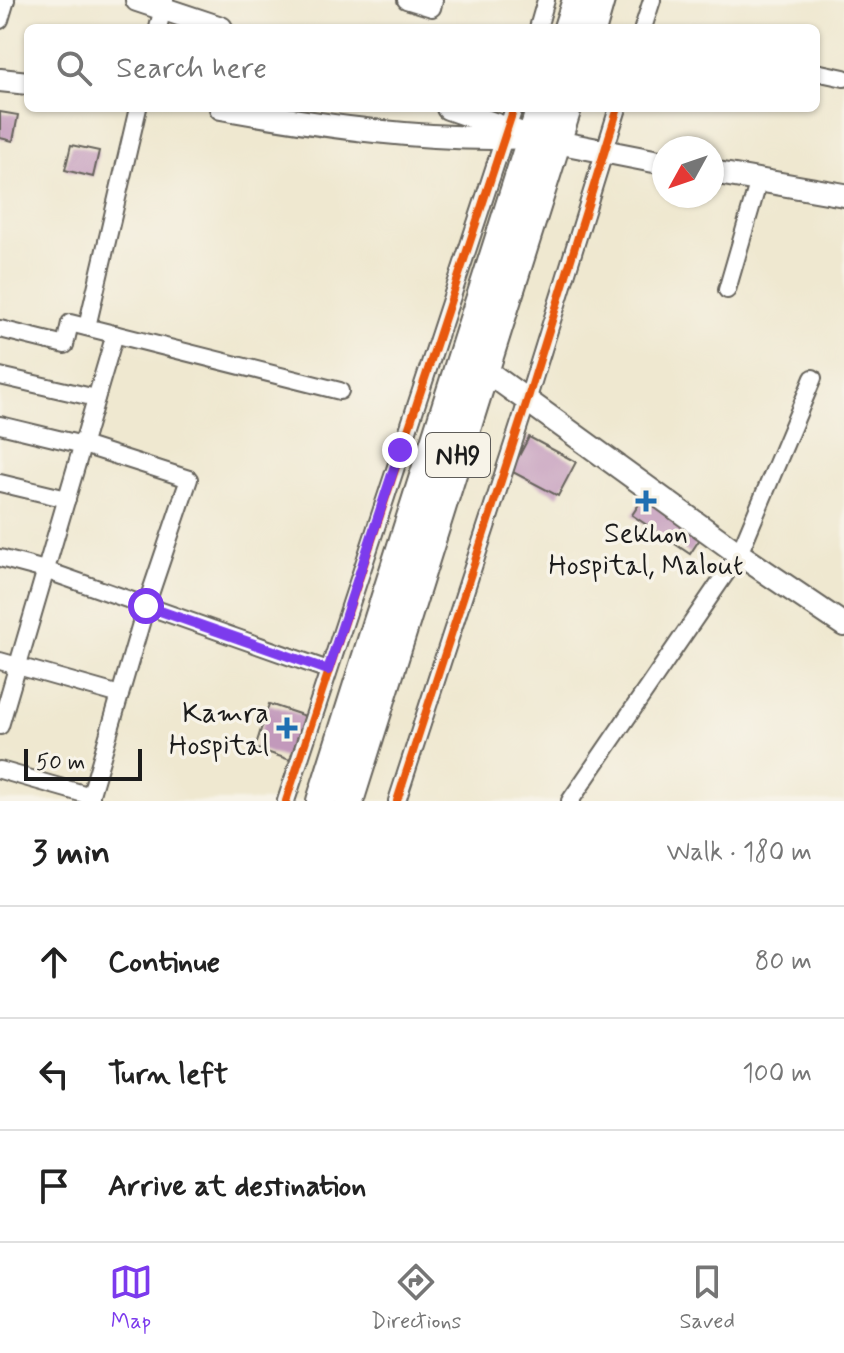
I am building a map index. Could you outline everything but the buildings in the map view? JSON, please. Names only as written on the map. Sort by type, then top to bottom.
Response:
[{"type":"highway","points":[[569,24],[577,0]]},
{"type":"highway","points":[[593,24],[600,0]]},
{"type":"highway","name":"NH9","points":[[349,801],[472,367],[523,131],[538,112]]},
{"type":"highway","name":"NH9","points":[[523,131],[559,112]]},
{"type":"highway","name":"NH9","points":[[321,801],[472,367]]},
{"type":"street","points":[[0,20],[6,0]]},
{"type":"street","points":[[137,0],[162,12],[206,24]]},
{"type":"street","points":[[406,0],[432,8],[434,0]]},
{"type":"street","points":[[539,24],[546,0]]},
{"type":"street","points":[[644,24],[652,0]]},
{"type":"street","points":[[820,73],[844,78]]},
{"type":"street","points":[[0,80],[24,83]]},
{"type":"street","points":[[87,327],[137,112]]},
{"type":"street","points":[[250,112],[404,133],[523,131]]},
{"type":"street","points":[[461,112],[523,131],[652,161]]},
{"type":"street","points":[[397,801],[617,112]]},
{"type":"street","points":[[286,801],[328,670],[523,131]]},
{"type":"street","points":[[724,174],[844,195]]},
{"type":"street","points":[[727,290],[759,180]]},
{"type":"street","points":[[0,329],[65,345],[70,323],[340,391]]},
{"type":"street","points":[[0,726],[115,334]]},
{"type":"street","points":[[472,367],[527,401],[739,554],[844,625]]},
{"type":"street","points":[[0,376],[96,398]]},
{"type":"street","points":[[570,801],[739,554],[813,378]]},
{"type":"street","points":[[0,425],[83,445],[189,479],[146,606],[90,798],[0,770]]},
{"type":"street","points":[[0,483],[67,499]]},
{"type":"street","points":[[0,558],[45,570],[328,670]]},
{"type":"street","points":[[0,661],[120,695]]},
{"type":"cycle path","points":[[286,801],[513,112]]},
{"type":"cycle path","points":[[397,801],[617,112]]},
{"type":"place","name":"Sekhon Hospital, Malout","points":[[646,501]]},
{"type":"place","name":"Kamra Hospital","points":[[287,728]]},
{"type":"route","points":[[146,606],[328,670],[400,450]]}]
